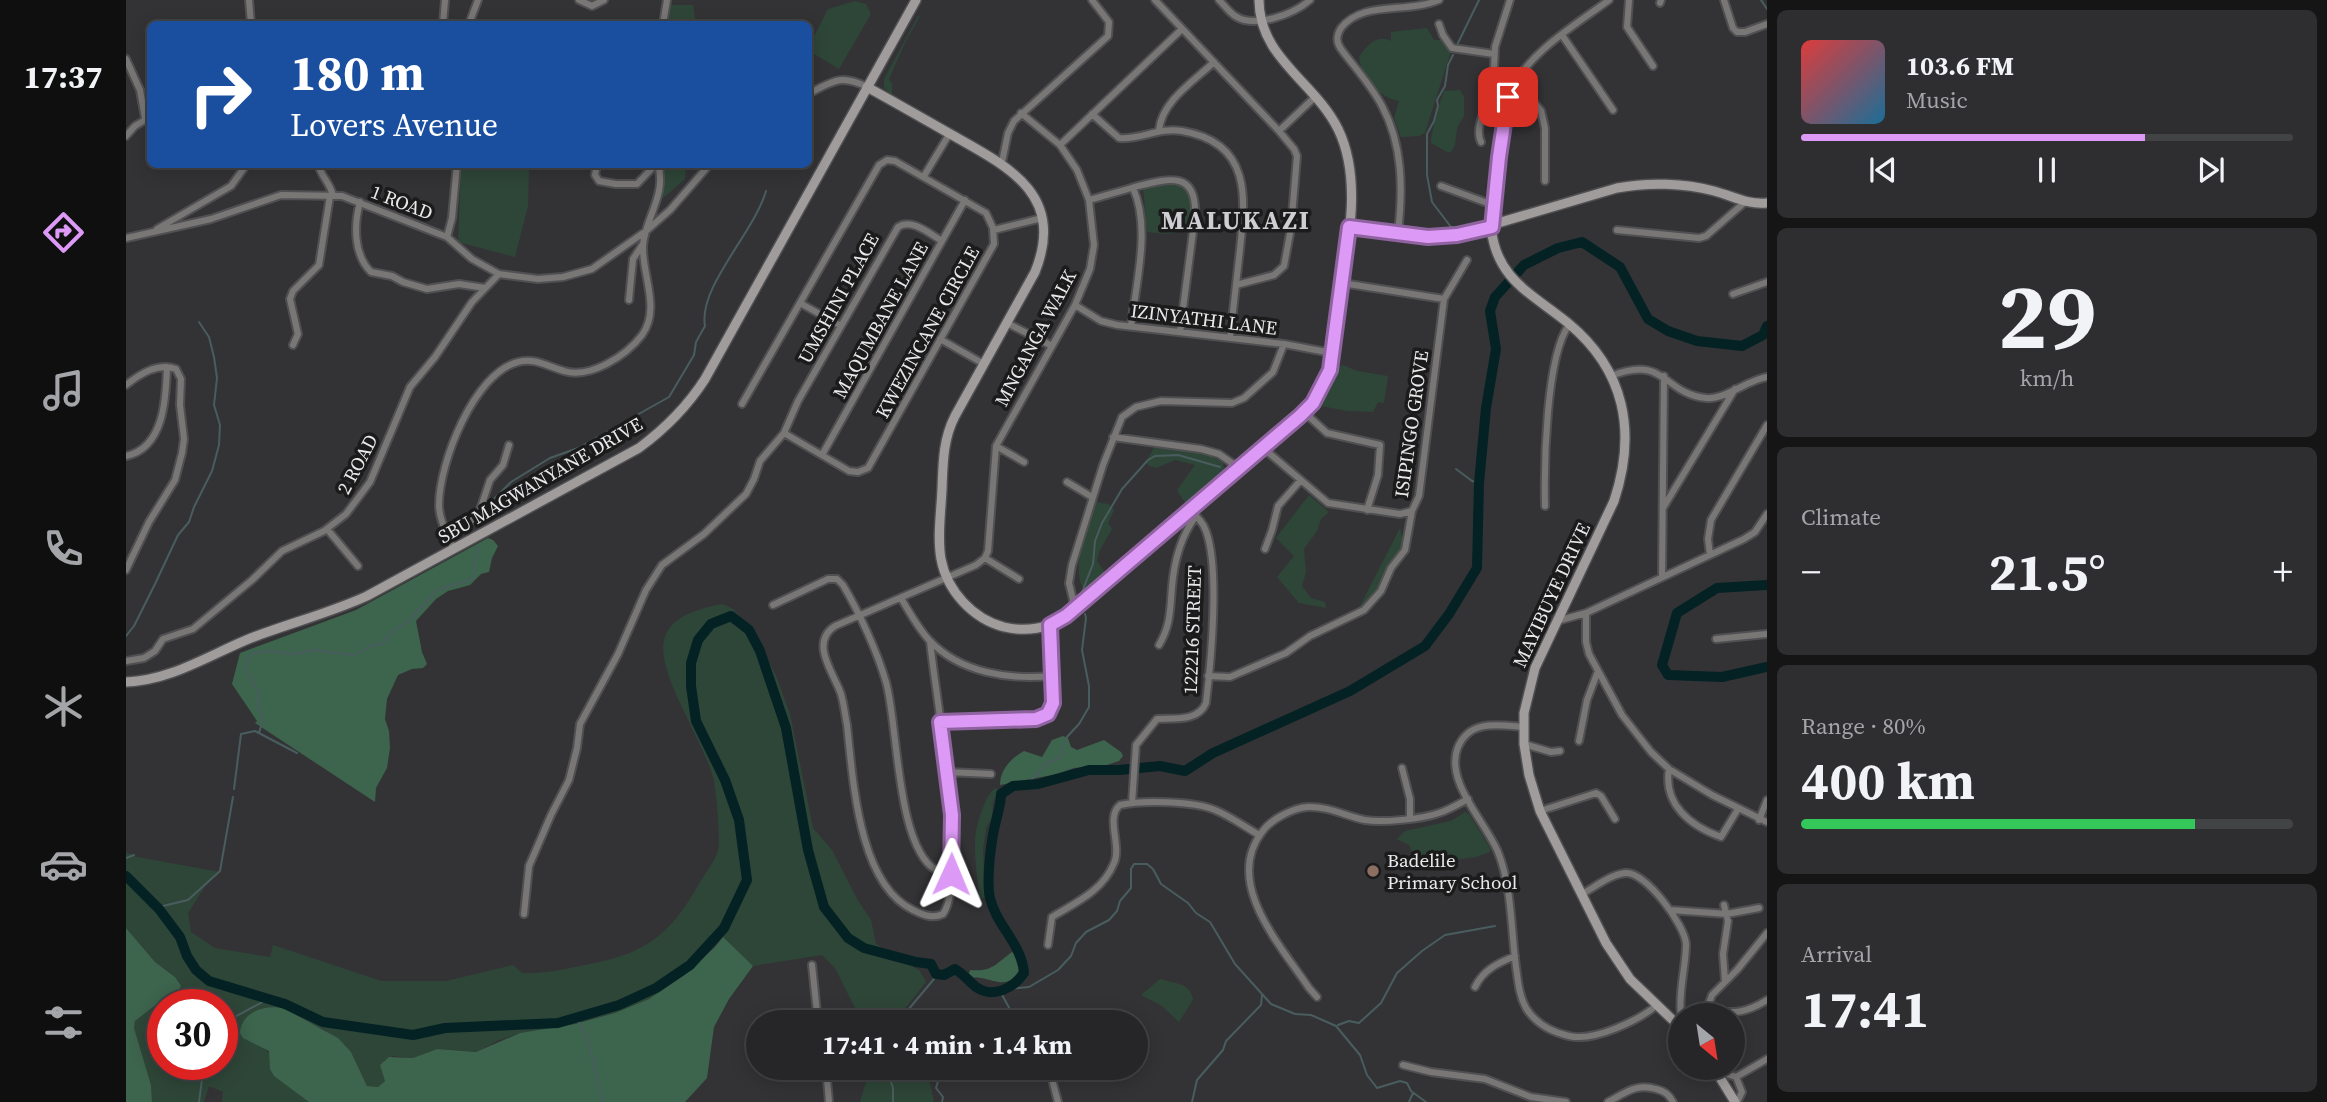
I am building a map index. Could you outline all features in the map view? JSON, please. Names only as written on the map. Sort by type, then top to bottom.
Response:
[{"type":"street","points":[[249,0],[251,21]]},
{"type":"street","points":[[443,21],[445,0]]},
{"type":"street","points":[[579,0],[592,6],[604,0]]},
{"type":"street","points":[[664,21],[667,0]]},
{"type":"street","name":"SBU MAGWANYANE DRIVE","points":[[126,682],[163,677],[252,638],[345,606],[454,550],[639,448],[684,409],[705,379],[916,0]]},
{"type":"street","points":[[1002,162],[1008,133],[1021,113],[1108,36],[1110,22],[1092,0]]},
{"type":"street","points":[[1219,0],[1244,20],[1261,20],[1294,11],[1310,0]]},
{"type":"street","points":[[812,91],[830,82],[845,79],[867,87],[1002,162],[1034,196],[1042,218],[1040,262],[946,436],[940,549],[947,578],[970,609],[990,621],[1017,629],[1050,625],[1193,513],[1239,468],[1304,412],[1323,387],[1330,370],[1352,194],[1346,150],[1337,127],[1315,97],[1279,57],[1265,33],[1259,0]]},
{"type":"street","points":[[1398,233],[1401,178],[1392,132],[1374,92],[1338,44],[1338,34],[1350,18],[1368,8],[1426,4],[1438,0]]},
{"type":"street","points":[[1510,0],[1494,54],[1494,69],[1499,80],[1532,100],[1541,111],[1545,128],[1545,181]]},
{"type":"street","points":[[1492,227],[1505,113],[1511,89],[1531,61],[1609,0]]},
{"type":"street","points":[[1629,0],[1627,27],[1653,66]]},
{"type":"street","points":[[1724,0],[1737,33],[1767,24]]},
{"type":"street","points":[[1158,1],[1294,149],[1297,161],[1287,259],[1279,272],[1236,285]]},
{"type":"street","points":[[470,21],[476,2]]},
{"type":"street","points":[[1439,24],[1449,45],[1457,50],[1494,54]]},
{"type":"street","points":[[1060,145],[1182,29]]},
{"type":"street","points":[[1562,35],[1613,110]]},
{"type":"street","points":[[126,59],[147,114]]},
{"type":"street","points":[[1159,130],[1162,115],[1170,104],[1214,62]]},
{"type":"street","points":[[1481,142],[1477,132],[1479,124],[1499,80]]},
{"type":"street","points":[[1279,131],[1315,97]]},
{"type":"street","name":"MNGANGA WALK","points":[[985,558],[989,544],[996,446],[1075,305],[1086,281],[1092,257],[1094,229],[1089,200],[1077,170],[1060,145],[1021,113]]},
{"type":"street","points":[[1092,114],[1119,138],[1159,130],[1185,131],[1207,139],[1223,150],[1235,165],[1245,197],[1230,338]]},
{"type":"street","points":[[126,136],[147,118]]},
{"type":"street","points":[[924,176],[950,134]]},
{"type":"street","name":"KWEZINCANE CIRCLE","points":[[742,404],[879,165],[887,160],[895,161],[986,213],[994,230],[994,244],[868,468],[853,472],[784,432]]},
{"type":"street","points":[[153,232],[231,186],[244,168]]},
{"type":"street","points":[[293,345],[298,334],[289,299],[293,291],[319,265],[332,196],[330,184],[319,168]]},
{"type":"street","points":[[447,237],[457,168]]},
{"type":"street","points":[[596,168],[595,175],[599,181],[626,185],[639,183],[653,168]]},
{"type":"street","points":[[629,300],[634,259],[643,244],[660,194],[661,175],[658,168]]},
{"type":"street","name":"1 ROAD","points":[[126,238],[211,219],[281,195],[332,196],[360,202],[447,237],[472,259],[499,274],[546,279],[574,275],[600,264],[670,210],[707,168]]},
{"type":"street","points":[[1089,200],[1173,179],[1187,184],[1194,195],[1195,216],[1180,332]]},
{"type":"street","points":[[1349,227],[1445,237],[1492,227],[1617,188],[1641,184],[1708,190],[1745,202],[1767,203]]},
{"type":"street","points":[[1441,186],[1493,205]]},
{"type":"street","points":[[1131,326],[1143,219],[1133,188]]},
{"type":"street","name":"MAQUMBANE LANE","points":[[822,456],[965,200]]},
{"type":"street","points":[[360,202],[355,219],[356,236],[371,272],[392,276],[427,289],[458,284],[485,288]]},
{"type":"street","points":[[1617,230],[1706,236],[1745,202]]},
{"type":"street","points":[[994,230],[1042,218]]},
{"type":"street","name":"UMSHINI PLACE","points":[[524,914],[529,866],[569,780],[578,748],[580,724],[618,654],[646,590],[663,565],[704,534],[746,494],[763,456],[784,432],[793,410],[898,227],[903,223],[910,224],[942,241]]},
{"type":"street","name":"MAYIBUYE DRIVE","points":[[1492,227],[1494,246],[1507,273],[1594,348],[1611,376],[1624,419],[1626,451],[1623,470],[1606,519],[1530,682],[1523,727],[1524,744],[1529,775],[1540,811],[1615,960],[1630,979],[1668,1016]]},
{"type":"street","points":[[454,550],[439,511],[439,496],[453,444],[469,410],[493,377],[511,364],[527,360],[565,371],[586,372],[635,343],[645,330],[650,307],[643,244]]},
{"type":"street","name":"ISIPINGO GROVE","points":[[1263,448],[1328,503],[1400,514],[1412,511],[1419,496],[1444,299],[1466,260]]},
{"type":"street","name":"2 ROAD","points":[[126,661],[144,658],[155,650],[163,639],[193,629],[282,551],[327,529],[346,514],[366,490],[411,387],[467,309],[499,274]]},
{"type":"street","points":[[1733,294],[1767,282]]},
{"type":"street","points":[[1342,284],[1444,299]]},
{"type":"street","points":[[800,303],[841,326]]},
{"type":"street","name":"IZINYATHI LANE","points":[[1075,305],[1101,321],[1284,344],[1332,353]]},
{"type":"street","points":[[1007,323],[1052,346]]},
{"type":"street","points":[[1545,506],[1556,357],[1560,338],[1569,325]]},
{"type":"street","points":[[940,339],[984,364]]},
{"type":"street","points":[[1075,608],[1070,575],[1092,497],[1122,418],[1143,405],[1174,400],[1232,403],[1240,401],[1278,366],[1284,344]]},
{"type":"street","points":[[126,456],[142,449],[155,436],[166,387],[167,367]]},
{"type":"street","points":[[126,385],[147,371],[167,367],[176,369],[181,379],[180,405],[184,439],[174,480],[129,555],[126,570]]},
{"type":"street","points":[[1611,376],[1640,368],[1664,376],[1688,393],[1704,398],[1717,397],[1748,382],[1767,377]]},
{"type":"street","points":[[1662,577],[1664,376]]},
{"type":"street","points":[[1662,510],[1735,389]]},
{"type":"street","points":[[1304,412],[1327,432],[1379,444],[1378,475],[1367,510]]},
{"type":"street","points":[[1710,555],[1708,539],[1711,520],[1767,425]]},
{"type":"street","points":[[1113,437],[1202,449],[1219,454],[1239,468]]},
{"type":"street","points":[[449,537],[478,516],[491,480],[503,465],[509,444]]},
{"type":"street","points":[[996,446],[1024,462]]},
{"type":"street","points":[[1265,549],[1278,506],[1300,481]]},
{"type":"street","points":[[1067,482],[1092,497]]},
{"type":"street","points":[[1208,676],[1230,677],[1286,653],[1317,632],[1364,610],[1381,591],[1391,568],[1405,550],[1412,511]]},
{"type":"street","points":[[1159,645],[1170,621],[1177,558],[1193,513]]},
{"type":"street","name":"122216 STREET","points":[[1132,803],[1136,748],[1157,719],[1180,718],[1201,711],[1206,703],[1212,613],[1211,554],[1207,533],[1193,513]]},
{"type":"street","points":[[1557,621],[1586,614],[1710,555],[1755,532],[1767,514]]},
{"type":"street","points":[[327,529],[358,566]]},
{"type":"street","points":[[930,641],[952,815],[950,900],[943,914],[934,917],[920,914],[901,903],[874,864],[860,825],[843,703],[823,650],[826,637],[832,629],[976,565],[985,558],[1019,579]]},
{"type":"street","points":[[774,605],[828,579],[839,580],[844,587],[887,685],[903,799],[911,827],[929,863],[937,871],[951,874]]},
{"type":"street","points":[[901,598],[930,641],[960,662],[997,675],[1052,676]]},
{"type":"street","points":[[1586,614],[1587,648],[1598,671],[1633,731],[1669,769],[1763,821],[1767,800]]},
{"type":"street","points":[[940,722],[1036,719],[1045,716],[1052,708],[1050,625]]},
{"type":"street","points":[[1716,639],[1767,634]]},
{"type":"street","points":[[1580,741],[1587,699],[1598,671]]},
{"type":"street","points":[[1523,727],[1482,726],[1465,735],[1459,744],[1454,763],[1457,778],[1502,863],[1520,992],[1525,1006],[1538,1022],[1559,1034],[1575,1038],[1590,1037],[1645,1014],[1657,1005]]},
{"type":"street","points":[[1524,744],[1553,753],[1560,751]]},
{"type":"street","points":[[1402,768],[1410,818]]},
{"type":"street","points":[[1669,769],[1667,782],[1670,797],[1700,829],[1721,837],[1738,809]]},
{"type":"street","points":[[947,772],[990,774]]},
{"type":"street","points":[[1540,811],[1596,793],[1601,796],[1615,819]]},
{"type":"street","points":[[1317,997],[1266,923],[1253,898],[1248,866],[1259,835],[1269,824],[1305,807],[1329,810],[1370,821],[1438,814],[1468,799]]},
{"type":"street","points":[[1048,944],[1052,918],[1085,898],[1111,869],[1116,858],[1115,810],[1121,805],[1193,805],[1213,809],[1259,835]]},
{"type":"street","points":[[1582,894],[1617,875],[1628,873],[1643,881],[1670,910],[1678,920],[1686,942],[1682,1003]]},
{"type":"street","points":[[1724,905],[1727,914],[1723,954],[1725,981]]},
{"type":"street","points":[[1670,910],[1727,914],[1759,908]]},
{"type":"street","points":[[1711,1003],[1712,995],[1738,970],[1767,933]]},
{"type":"street","points":[[1475,987],[1491,967],[1515,956]]},
{"type":"street","points":[[812,965],[817,1010]]},
{"type":"street","points":[[1745,1011],[1767,1000]]},
{"type":"street","points":[[1745,1072],[1767,1059]]},
{"type":"street","points":[[1403,1065],[1485,1079],[1531,1097],[1566,1102]]},
{"type":"street","points":[[827,1080],[830,1102]]},
{"type":"street","points":[[1723,1080],[1736,1102],[1742,1092],[1737,1080]]},
{"type":"street","points":[[1053,1083],[1058,1102]]},
{"type":"street","points":[[1608,1102],[1634,1087],[1644,1086],[1668,1094],[1673,1102]]},
{"type":"green space","points":[[855,1],[866,4],[871,14],[839,69],[812,53],[812,40],[828,9]]},
{"type":"green space","points":[[670,5],[693,5],[696,21],[669,19]]},
{"type":"green space","points":[[918,16],[889,79],[892,95],[884,88],[884,79]]},
{"type":"green space","points":[[1427,28],[1434,40],[1442,40],[1451,51],[1425,133],[1401,137],[1394,118],[1399,101],[1385,96],[1373,85],[1363,72],[1359,57],[1377,40],[1391,41],[1391,32]]},
{"type":"green space","points":[[1460,90],[1464,97],[1464,116],[1457,128],[1455,145],[1451,152],[1447,152],[1431,143],[1432,132],[1444,91]]},
{"type":"green space","points":[[461,168],[529,168],[528,206],[515,257],[458,242]]},
{"type":"green space","points":[[663,168],[686,168],[685,179],[663,198],[665,181]]},
{"type":"green space","points":[[1169,182],[1184,187],[1189,192],[1192,214],[1189,230],[1168,234],[1147,232],[1143,188]]},
{"type":"green space","points":[[1343,365],[1357,371],[1388,376],[1384,403],[1378,402],[1373,412],[1321,406],[1339,367]]},
{"type":"green space","points":[[1155,446],[1205,452],[1223,463],[1225,474],[1187,506],[1177,490],[1195,465],[1175,460],[1156,468],[1149,466],[1146,462]]},
{"type":"green space","points":[[1309,495],[1329,512],[1321,519],[1317,531],[1304,549],[1306,572],[1302,586],[1311,598],[1325,602],[1326,608],[1299,603],[1277,577],[1294,556],[1276,538]]},
{"type":"green space","points":[[1095,502],[1109,504],[1114,510],[1108,523],[1112,529],[1097,561],[1106,574],[1086,591],[1081,583],[1079,561],[1084,534]]},
{"type":"green space","points":[[1400,528],[1404,546],[1371,601],[1357,612]]},
{"type":"green space","points":[[488,538],[498,546],[489,572],[481,574],[470,585],[448,591],[436,599],[416,621],[427,664],[423,668],[398,675],[387,699],[385,719],[390,748],[387,768],[376,788],[375,802],[255,723],[257,721],[232,684],[240,653],[356,610]]},
{"type":"green space","points":[[723,604],[733,609],[754,631],[777,678],[790,714],[813,828],[832,850],[871,920],[876,944],[920,971],[926,982],[904,1010],[856,1010],[835,968],[822,955],[753,966],[722,938],[683,976],[649,999],[615,1013],[575,1024],[520,1033],[477,1052],[437,1049],[413,1058],[392,1056],[385,1081],[378,1087],[367,1086],[351,1052],[325,1030],[310,1023],[264,1048],[270,1054],[271,1065],[278,1078],[309,1102],[222,1102],[223,1092],[209,1086],[204,1102],[152,1102],[149,1080],[238,1080],[238,989],[176,989],[175,977],[155,962],[126,928],[126,852],[137,857],[220,872],[206,885],[188,913],[191,932],[215,948],[270,957],[273,945],[381,981],[446,981],[513,965],[522,973],[559,970],[621,956],[652,941],[665,930],[689,901],[718,850],[714,781],[673,687],[663,651],[665,637],[674,623],[698,610]]},
{"type":"green space","points":[[1063,736],[1068,738],[1071,747],[1077,750],[1104,740],[1123,756],[1119,761],[1104,766],[1074,768],[1000,785],[1004,769],[1015,757],[1024,751],[1042,757],[1052,740]]},
{"type":"green space","points":[[995,788],[998,790],[993,802],[992,818],[986,828],[983,850],[985,897],[982,899],[979,896],[976,864],[976,834],[985,803]]},
{"type":"green space","points":[[1465,812],[1469,814],[1490,852],[1435,867],[1422,866],[1417,863],[1409,845],[1397,839],[1405,831],[1451,821]]},
{"type":"green space","points":[[126,928],[155,962],[175,977],[181,986],[179,989],[147,989],[147,1012],[135,1021],[134,1028],[147,1080],[151,1085],[152,1102],[126,1102]]},
{"type":"green space","points":[[723,937],[753,966],[729,999],[714,1027],[707,1078],[685,1102],[309,1102],[274,1076],[270,1069],[269,1051],[243,1038],[240,1033],[245,1020],[256,1011],[270,1007],[285,1009],[338,1038],[351,1052],[367,1086],[378,1087],[385,1081],[380,1065],[389,1057],[413,1058],[437,1049],[476,1052],[520,1033],[575,1024],[615,1013],[649,999],[683,976]]},
{"type":"green space","points":[[1012,952],[1016,955],[1019,970],[1011,980],[997,982],[974,978],[969,974],[970,970],[984,970],[993,966]]},
{"type":"green space","points":[[1160,979],[1181,985],[1192,994],[1193,1000],[1179,1022],[1162,1006],[1141,995]]},
{"type":"green space","points":[[147,1012],[147,1072],[133,1028],[135,1021]]},
{"type":"green space","points":[[866,1080],[929,1080],[934,1102],[860,1102]]},
{"type":"waterway","points":[[1457,45],[1479,0]]},
{"type":"waterway","points":[[1761,0],[1767,9]]},
{"type":"waterway","points":[[1453,55],[1448,65],[1445,86],[1437,100],[1434,121],[1427,134],[1427,175],[1432,202],[1451,227],[1464,228]]},
{"type":"waterway","points":[[484,517],[488,505],[511,482],[550,458],[578,448],[669,397],[694,355],[696,342],[705,326],[705,311],[710,294],[718,277],[760,207],[766,191]]},
{"type":"waterway","points":[[126,876],[159,909],[180,937],[196,970],[209,981],[285,1004],[323,1022],[413,1035],[445,1028],[558,1023],[619,1005],[656,988],[690,965],[724,928],[747,880],[739,820],[725,780],[696,721],[691,686],[691,663],[698,640],[711,624],[731,616],[749,630],[760,651],[786,728],[808,850],[824,907],[848,938],[864,948],[931,964],[936,974],[944,975],[955,969],[976,987],[989,992],[1003,990],[1015,983],[1024,973],[1019,953],[990,898],[991,849],[1001,794],[1013,786],[1038,784],[1089,770],[1160,766],[1185,771],[1213,753],[1350,691],[1425,646],[1449,614],[1477,568],[1479,483],[1486,408],[1496,349],[1490,311],[1495,297],[1524,265],[1558,248],[1582,242],[1620,267],[1648,319],[1668,331],[1697,341],[1742,346],[1763,335],[1767,326]]},
{"type":"waterway","points":[[126,636],[134,626],[178,535],[189,522],[212,471],[219,445],[220,425],[214,405],[217,378],[214,357],[209,337],[199,322]]},
{"type":"waterway","points":[[1082,592],[1093,564],[1095,541],[1102,523],[1122,489],[1148,460],[1155,456],[1178,455],[1220,467]]},
{"type":"waterway","points":[[1456,469],[1479,483]]},
{"type":"waterway","points":[[259,733],[263,719],[258,705],[258,692],[246,670],[248,658],[254,653],[267,651],[295,654],[313,650],[354,655],[370,646],[382,644],[392,632],[411,619],[437,590],[472,579],[475,575],[479,546]]},
{"type":"waterway","points":[[1767,585],[1717,588],[1677,613],[1662,665],[1668,675],[1722,677],[1767,667]]},
{"type":"waterway","points":[[1025,787],[1047,763],[1060,758],[1066,738],[1089,707],[1089,686],[1082,650],[1085,614]]},
{"type":"waterway","points":[[234,789],[241,734],[255,731],[297,753]]},
{"type":"waterway","points":[[159,909],[188,900],[220,871],[233,797]]},
{"type":"waterway","points":[[126,858],[134,855]]},
{"type":"waterway","points":[[1007,989],[1029,987],[1058,970],[1071,956],[1076,943],[1086,932],[1109,920],[1117,911],[1120,901],[1131,888],[1131,869],[1134,864],[1147,864],[1161,884],[1210,922],[1235,964],[1271,1004],[1295,1014],[1311,1015],[1336,1026],[1360,1055],[1367,1075],[1377,1088],[1400,1081],[1407,1083],[1411,1091],[1426,1102]]},
{"type":"waterway","points":[[1338,1025],[1349,1021],[1359,1023],[1381,1003],[1397,973],[1445,935],[1495,926]]},
{"type":"waterway","points":[[908,1010],[936,974]]},
{"type":"waterway","points":[[1000,991],[1010,1010]]},
{"type":"waterway","points":[[1192,1102],[1197,1080],[1223,1050],[1226,1041],[1261,1005],[1262,995]]},
{"type":"waterway","points":[[238,1015],[268,999]]},
{"type":"waterway","points":[[577,1018],[589,1044],[603,1102]]},
{"type":"waterway","points":[[199,1102],[202,1080]]},
{"type":"waterway","points":[[890,1080],[893,1102]]},
{"type":"waterway","points":[[938,1080],[936,1088],[943,1097],[942,1102]]},
{"type":"waterway","points":[[1409,1102],[1413,1093]]},
{"type":"place","name":"Badelile Primary School","points":[[1373,871]]},
{"type":"district","name":"MALUKAZI","points":[[1236,220]]},
{"type":"route","points":[[951,874],[952,815],[940,722],[1036,719],[1048,714],[1053,703],[1050,625],[1066,616],[1313,403],[1323,387],[1331,365],[1349,227],[1428,237],[1445,237],[1492,227],[1508,97]]}]
